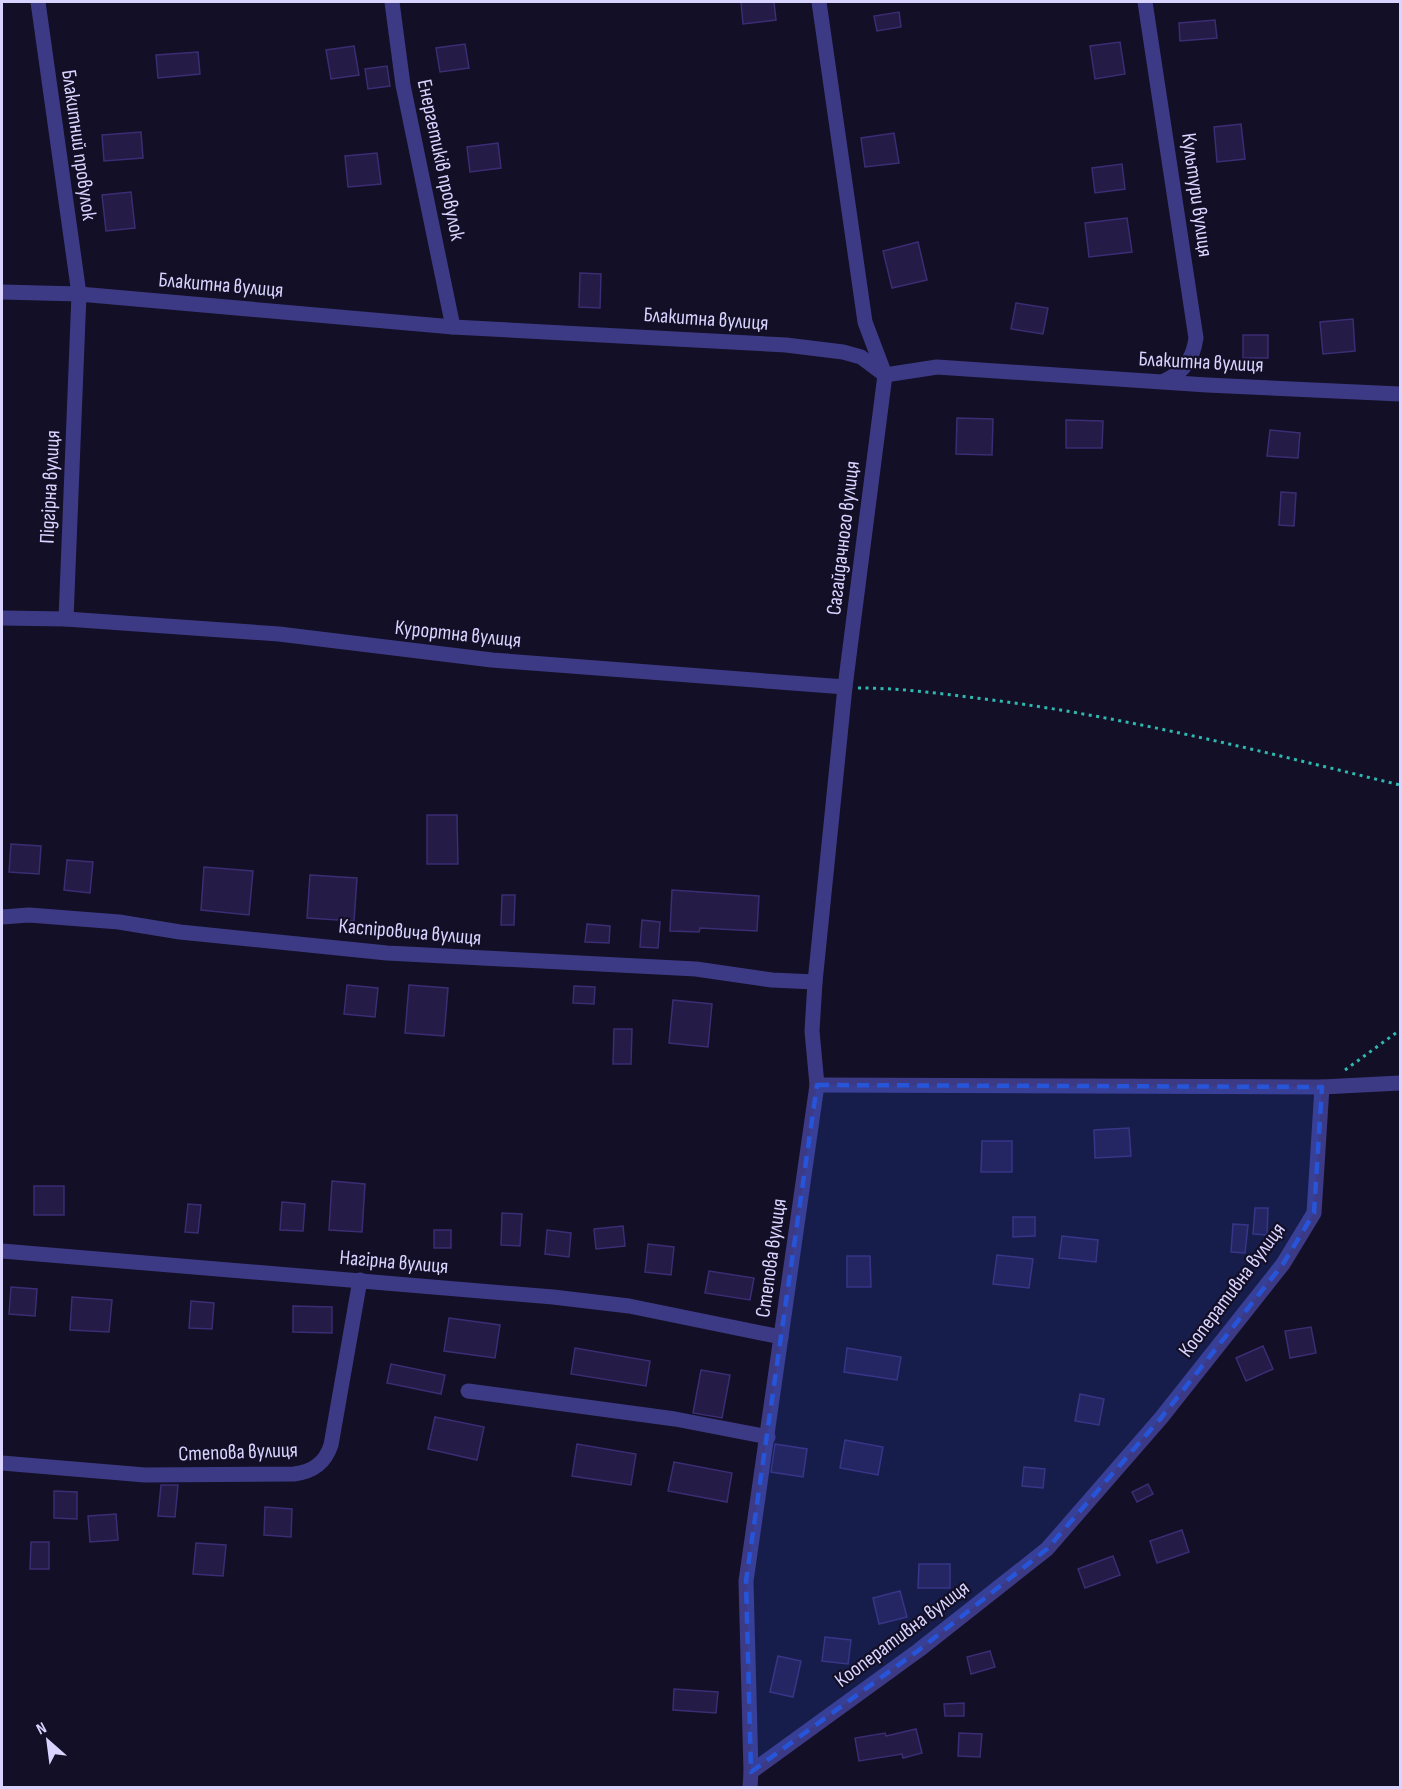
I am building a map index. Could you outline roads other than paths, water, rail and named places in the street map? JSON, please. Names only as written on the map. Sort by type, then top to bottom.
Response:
[{"type":"street","name":"Блакитний провулок","points":[[38,2],[79,294]]},
{"type":"street","name":"Енергетиків провулок","points":[[392,2],[403,85],[453,327]]},
{"type":"street","name":"Сагайдачного вулиця","points":[[817,1085],[812,1031],[815,982],[845,687],[885,375],[866,322],[819,2]]},
{"type":"street","name":"Культури вулиця","points":[[1146,2],[1196,339],[1190,360],[1174,376],[1164,381]]},
{"type":"street","name":"Блакитна вулиця","points":[[2,292],[79,294],[453,327],[786,345],[843,352],[861,357],[885,375],[937,368],[1401,394]]},
{"type":"street","name":"Підгірна вулиця","points":[[66,619],[79,294]]},
{"type":"street","points":[[2,618],[66,619]]},
{"type":"street","name":"Курортна вулиця","points":[[66,619],[279,634],[492,660],[845,687]]},
{"type":"street","name":"Каспіровича вулиця","points":[[2,917],[29,915],[119,922],[180,932],[387,953],[696,969],[772,980],[815,982]]},
{"type":"street","points":[[817,1085],[1322,1087],[1401,1083]]},
{"type":"street","name":"Степова вулиця","points":[[751,1772],[746,1581],[817,1085]]},
{"type":"street","name":"Кооперативна вулиця","points":[[751,1772],[919,1650],[1047,1549],[1161,1418],[1284,1264],[1314,1213],[1322,1087]]},
{"type":"street","name":"Нагірна вулиця","points":[[2,1251],[360,1280],[629,1305],[781,1336]]},
{"type":"street","name":"Степова вулиця","points":[[2,1463],[145,1475],[294,1474],[310,1470],[324,1460],[331,1445],[360,1280]]},
{"type":"street","points":[[468,1391],[675,1419],[768,1437]]},
{"type":"street","points":[[750,1788],[751,1772]]}]
